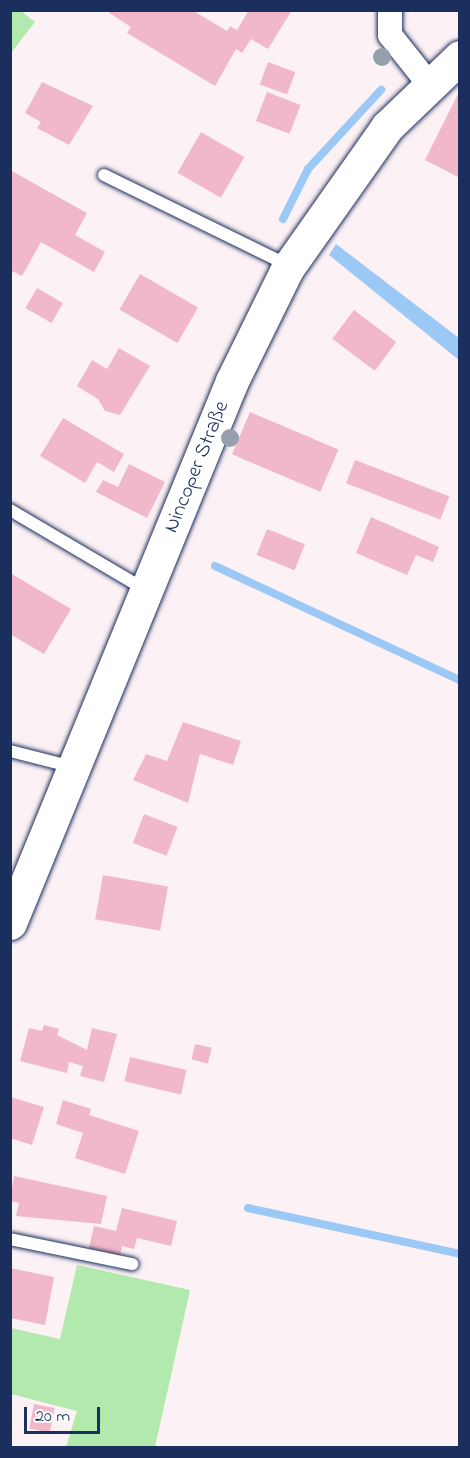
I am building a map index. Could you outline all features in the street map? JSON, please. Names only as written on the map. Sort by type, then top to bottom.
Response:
[{"type":"main road","name":"Nincoper Straße","points":[[10,923],[232,381],[289,266],[328,203],[428,83],[459,57]]},
{"type":"street","points":[[390,10],[390,35],[428,83]]},
{"type":"lane","points":[[104,175],[289,266]]},
{"type":"lane","points":[[10,510],[147,591]]},
{"type":"lane","points":[[10,751],[74,767]]},
{"type":"lane","points":[[10,1239],[132,1264]]},
{"type":"green space","points":[[11,10],[21,11],[35,22],[11,53]]},
{"type":"green space","points":[[77,1265],[190,1290],[155,1447],[66,1447],[77,1411],[11,1394],[11,1328],[60,1339]]},
{"type":"water","points":[[336,244],[459,338],[459,360],[329,255]]},
{"type":"building","points":[[105,10],[192,10],[227,31],[230,26],[237,30],[249,10],[292,10],[268,49],[251,39],[242,53],[236,49],[215,86],[127,33],[131,27]]},
{"type":"building","points":[[268,62],[295,72],[287,94],[260,85]]},
{"type":"building","points":[[42,82],[93,106],[69,145],[37,128],[41,122],[25,113]]},
{"type":"building","points":[[460,90],[460,178],[425,160]]},
{"type":"building","points":[[267,92],[301,105],[289,134],[256,121]]},
{"type":"building","points":[[201,132],[244,157],[221,198],[178,173]]},
{"type":"building","points":[[10,170],[87,213],[75,235],[105,252],[94,272],[41,242],[22,276],[10,270]]},
{"type":"building","points":[[140,274],[198,308],[178,343],[120,310]]},
{"type":"building","points":[[37,288],[63,303],[51,323],[26,308]]},
{"type":"building","points":[[354,310],[396,342],[375,371],[332,339]]},
{"type":"building","points":[[119,348],[150,366],[120,415],[105,411],[98,399],[77,386],[92,360],[107,369]]},
{"type":"building","points":[[250,412],[338,450],[320,492],[232,454]]},
{"type":"building","points":[[63,418],[124,454],[114,472],[97,462],[85,483],[40,456]]},
{"type":"building","points":[[355,460],[449,496],[440,520],[346,483]]},
{"type":"building","points":[[129,464],[165,482],[147,518],[96,492],[103,480],[118,487]]},
{"type":"building","points":[[371,517],[439,547],[433,562],[416,555],[407,575],[356,553]]},
{"type":"building","points":[[267,529],[305,544],[295,570],[257,555]]},
{"type":"building","points":[[10,573],[71,609],[44,654],[10,634]]},
{"type":"building","points":[[183,722],[241,741],[233,765],[200,754],[188,803],[133,780],[146,754],[167,761]]},
{"type":"building","points":[[144,814],[178,827],[166,856],[133,843]]},
{"type":"building","points":[[103,875],[168,886],[160,931],[95,919]]},
{"type":"building","points":[[44,1025],[59,1029],[57,1035],[87,1050],[92,1028],[117,1034],[104,1082],[80,1076],[83,1066],[69,1062],[67,1073],[20,1061],[29,1028],[42,1031]]},
{"type":"building","points":[[195,1044],[212,1048],[208,1063],[191,1060]]},
{"type":"building","points":[[130,1057],[187,1070],[181,1094],[124,1081]]},
{"type":"building","points":[[10,1097],[44,1107],[32,1145],[10,1138]]},
{"type":"building","points":[[63,1100],[91,1109],[89,1115],[139,1131],[125,1174],[75,1158],[83,1133],[56,1124]]},
{"type":"building","points":[[14,1176],[107,1196],[101,1224],[16,1216],[19,1203],[10,1201]]},
{"type":"building","points":[[122,1208],[177,1221],[171,1246],[137,1238],[134,1249],[122,1246],[120,1256],[89,1248],[94,1226],[116,1231]]},
{"type":"building","points":[[10,1268],[54,1277],[45,1325],[10,1318]]},
{"type":"building","points":[[34,1404],[55,1408],[50,1433],[29,1429]]},
{"type":"waterway","points":[[283,219],[308,169],[381,90]]},
{"type":"waterway","points":[[215,566],[460,680]]},
{"type":"waterway","points":[[248,1208],[460,1254]]}]
